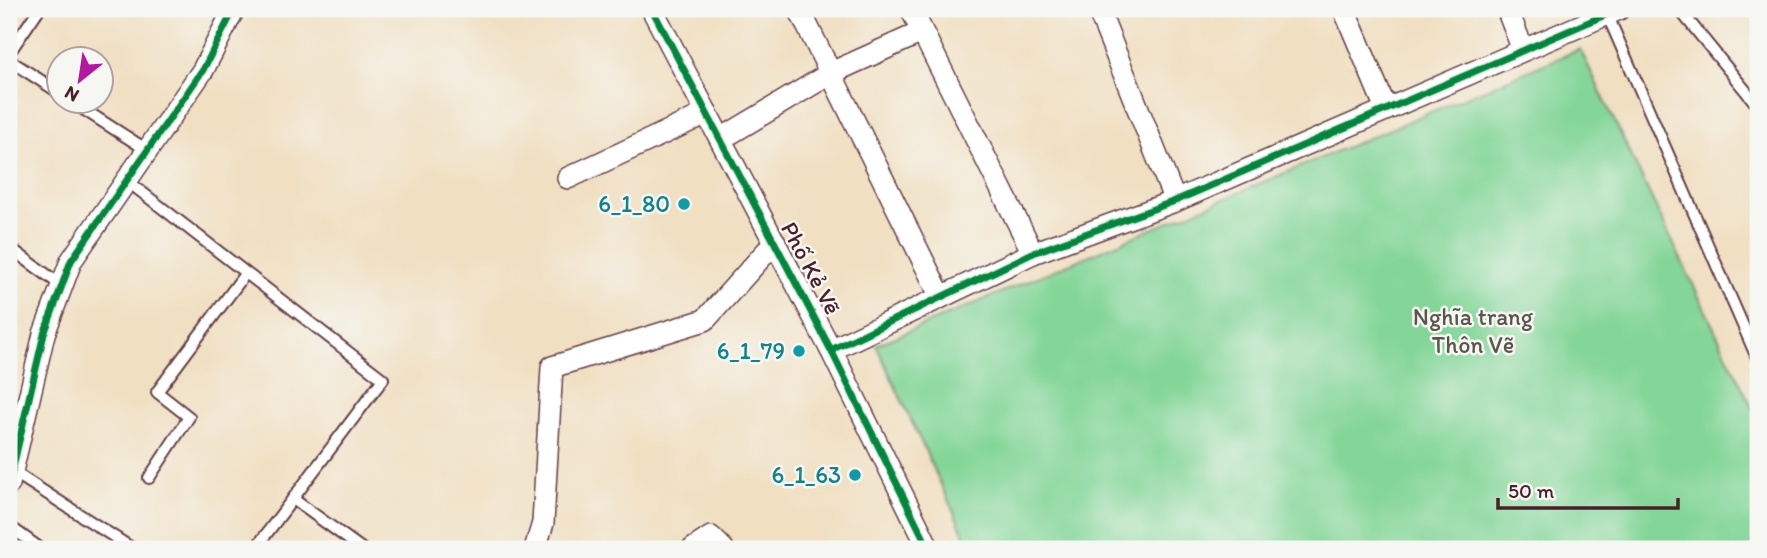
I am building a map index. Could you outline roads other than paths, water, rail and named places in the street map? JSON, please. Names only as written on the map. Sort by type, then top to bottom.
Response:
[{"type":"street","points":[[10,478],[15,428],[44,334],[71,261],[203,70],[234,9]]},
{"type":"street","name":"Phố Kẻ Vẽ","points":[[652,9],[831,350],[929,549]]},
{"type":"street","points":[[799,9],[941,297]]},
{"type":"street","points":[[911,9],[1033,253]]},
{"type":"street","points":[[1098,9],[1175,201]]},
{"type":"street","points":[[1344,9],[1386,109]]},
{"type":"street","points":[[1507,9],[1523,50]]},
{"type":"street","points":[[831,350],[1033,253],[1175,201],[1613,11]]},
{"type":"street","points":[[721,139],[831,73],[922,32]]},
{"type":"street","points":[[568,178],[707,113]]},
{"type":"street","points":[[535,549],[543,523],[552,367],[705,320],[775,242]]},
{"type":"street","points":[[693,549],[711,537],[723,549]]},
{"type":"lane","points":[[9,53],[39,9]]},
{"type":"lane","points":[[1679,9],[1758,106]]},
{"type":"lane","points":[[1613,11],[1758,360]]},
{"type":"lane","points":[[9,60],[46,84]]},
{"type":"lane","points":[[94,116],[147,150]]},
{"type":"lane","points":[[126,180],[383,379],[255,549]]},
{"type":"lane","points":[[9,247],[62,286]]},
{"type":"lane","points":[[149,478],[189,417],[157,392],[245,274]]},
{"type":"lane","points":[[10,478],[133,549]]},
{"type":"lane","points":[[293,499],[362,549]]},
{"type":"lane","points":[[9,526],[41,549]]},
{"type":"place","name":"6_1_80","points":[[684,204]]},
{"type":"place","name":"6_1_79","points":[[799,351]]},
{"type":"place","name":"6_1_63","points":[[855,475]]},
{"type":"park label","name":"Nghĩa trang Thôn Vẽ","points":[[1473,331]]}]
